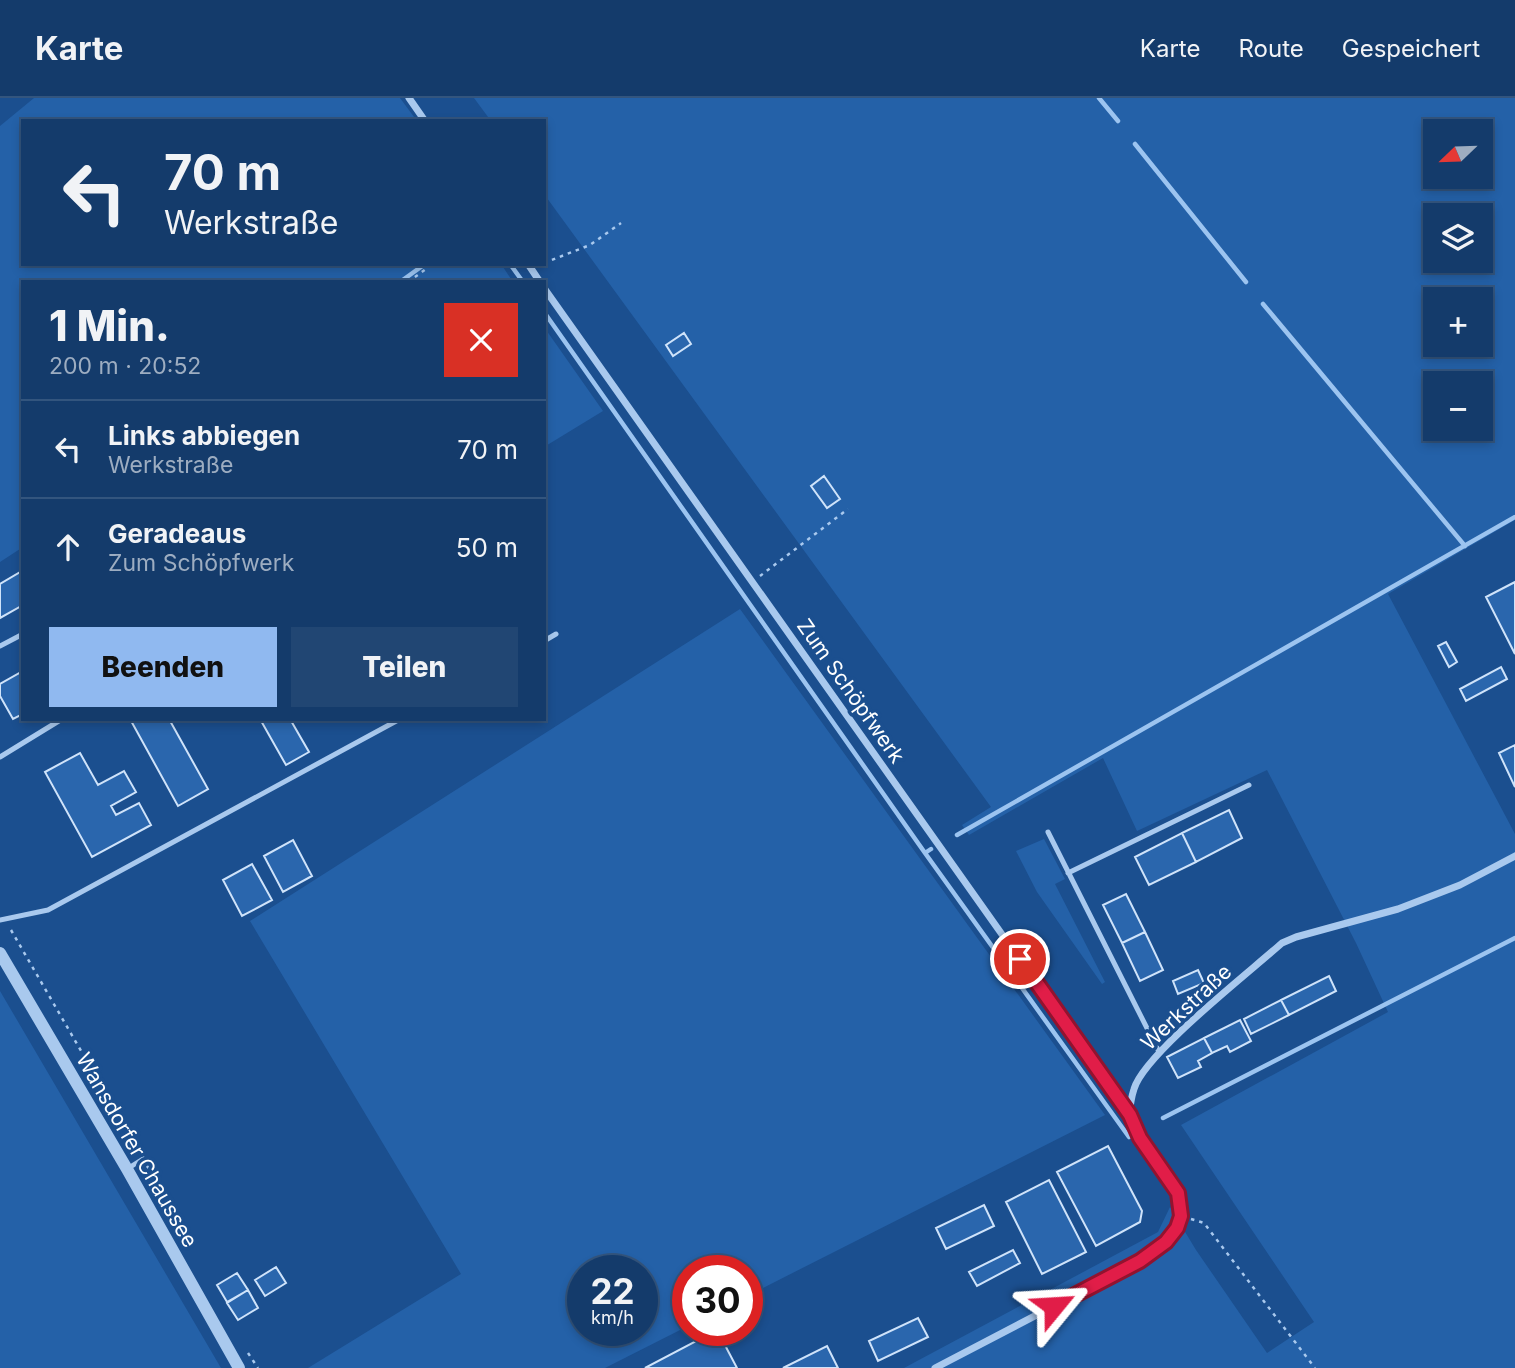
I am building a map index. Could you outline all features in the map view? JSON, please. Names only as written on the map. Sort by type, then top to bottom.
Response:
[{"type":"street","points":[[409,98],[424,119]]},
{"type":"street","name":"Zum Schöpfwerk","points":[[546,291],[1130,1115]]},
{"type":"street","name":"Werkstraße","points":[[1130,1115],[1134,1087],[1159,1052],[1282,943],[1398,909],[1460,884],[1515,856]]},
{"type":"street","name":"Wansdorfer Chaussee","points":[[0,953],[127,1169],[239,1368]]},
{"type":"street","points":[[935,1368],[1140,1261],[1166,1242],[1177,1228],[1181,1216],[1178,1193],[1140,1138],[1130,1115]]},
{"type":"lane","points":[[546,640],[556,634]]},
{"type":"lane","points":[[0,646],[21,635]]},
{"type":"lane","points":[[0,757],[59,721]]},
{"type":"lane","points":[[2,919],[48,910],[396,721]]},
{"type":"lane","points":[[1068,873],[1248,785]]},
{"type":"lane","points":[[1048,832],[1159,1052]]},
{"type":"lane","points":[[127,1169],[143,1159]]},
{"type":"path","points":[[546,262],[590,245],[621,223]]},
{"type":"path","points":[[411,280],[430,266]]},
{"type":"path","points":[[751,582],[848,509]]},
{"type":"path","points":[[2,919],[172,1204],[180,1233]]},
{"type":"path","points":[[1181,1216],[1204,1223],[1315,1368]]},
{"type":"path","points":[[244,1347],[258,1368]]},
{"type":"shaded area","points":[[34,98],[400,98],[416,119],[21,119],[21,266],[502,266],[512,280],[21,280],[21,548],[0,562],[0,126]]},
{"type":"shaded area","points":[[474,98],[1515,98],[1515,520],[1388,594],[1515,834],[1515,1368],[904,1368],[1158,1232],[1170,1207],[1196,1250],[1267,1353],[1314,1322],[1181,1125],[1388,1012],[1356,943],[1267,770],[1137,831],[1103,758],[969,835],[962,825],[991,807],[546,197],[546,119],[490,119]]},
{"type":"shaded area","points":[[546,330],[603,411],[546,446]]},
{"type":"shaded area","points":[[740,609],[1105,1115],[763,1288],[763,1255],[672,1255],[672,1334],[658,1341],[658,1255],[567,1255],[567,1346],[648,1346],[605,1368],[308,1368],[461,1274],[250,921]]},
{"type":"shaded area","points":[[1044,839],[1065,879],[1055,884],[1105,982],[1102,984],[1037,892],[1016,851]]},
{"type":"shaded area","points":[[0,991],[221,1368],[0,1368]]},
{"type":"building","points":[[684,333],[691,344],[673,356],[666,345]]},
{"type":"building","points":[[824,476],[840,499],[827,508],[811,486]]},
{"type":"building","points":[[21,572],[21,606],[0,618],[0,584]]},
{"type":"building","points":[[1515,582],[1515,654],[1486,597]]},
{"type":"building","points":[[1446,642],[1457,662],[1449,667],[1438,646]]},
{"type":"building","points":[[1501,667],[1507,679],[1466,701],[1460,689]]},
{"type":"building","points":[[21,672],[21,715],[13,719],[0,696],[0,684]]},
{"type":"building","points":[[131,721],[170,721],[208,789],[178,806]]},
{"type":"building","points":[[261,721],[291,721],[309,752],[286,765]]},
{"type":"building","points":[[1515,745],[1515,787],[1499,753]]},
{"type":"building","points":[[80,753],[98,785],[124,771],[136,792],[111,806],[116,815],[139,803],[151,825],[92,857],[45,772]]},
{"type":"building","points":[[1229,810],[1242,838],[1196,862],[1182,833]]},
{"type":"building","points":[[1182,833],[1196,862],[1149,885],[1135,857]]},
{"type":"building","points":[[293,840],[312,876],[283,892],[264,856]]},
{"type":"building","points":[[252,864],[272,900],[242,916],[223,880]]},
{"type":"building","points":[[1126,894],[1145,932],[1122,943],[1103,905]]},
{"type":"building","points":[[1145,932],[1163,970],[1140,981],[1122,943]]},
{"type":"building","points":[[1198,970],[1204,983],[1178,994],[1173,981]]},
{"type":"building","points":[[1329,976],[1336,991],[1289,1015],[1281,1000]]},
{"type":"building","points":[[1281,1000],[1289,1015],[1251,1034],[1244,1019]]},
{"type":"building","points":[[1240,1020],[1251,1041],[1230,1052],[1227,1046],[1212,1053],[1204,1038]]},
{"type":"building","points":[[1204,1038],[1212,1053],[1198,1061],[1201,1067],[1178,1078],[1167,1057]]},
{"type":"building","points":[[1108,1146],[1142,1211],[1140,1222],[1096,1246],[1057,1172]]},
{"type":"building","points":[[1049,1180],[1086,1252],[1042,1274],[1006,1202]]},
{"type":"building","points":[[984,1205],[994,1226],[946,1249],[936,1228]]},
{"type":"building","points":[[1013,1250],[1020,1263],[977,1286],[969,1272]]},
{"type":"building","points":[[276,1267],[286,1283],[265,1296],[255,1280]]},
{"type":"building","points":[[237,1273],[248,1290],[227,1302],[217,1285]]},
{"type":"building","points":[[248,1290],[258,1308],[238,1320],[227,1303]]},
{"type":"building","points":[[918,1318],[928,1337],[878,1361],[869,1341]]},
{"type":"building","points":[[687,1346],[725,1346],[737,1368],[645,1368]]},
{"type":"building","points":[[827,1346],[838,1368],[783,1368]]},
{"type":"waterway","points":[[1099,98],[1118,121]]},
{"type":"waterway","points":[[1135,144],[1246,282]]},
{"type":"waterway","points":[[403,280],[422,266]]},
{"type":"waterway","points":[[511,266],[522,280]]},
{"type":"waterway","points":[[1263,304],[1465,546]]},
{"type":"waterway","points":[[546,315],[925,853],[931,849]]},
{"type":"waterway","points":[[957,835],[1515,517]]},
{"type":"waterway","points":[[925,853],[1129,1137]]},
{"type":"waterway","points":[[1163,1118],[1515,938]]},
{"type":"route","points":[[1020,959],[1130,1115],[1140,1138],[1178,1193],[1181,1216],[1177,1228],[1166,1242],[1140,1261],[1054,1306]]}]
